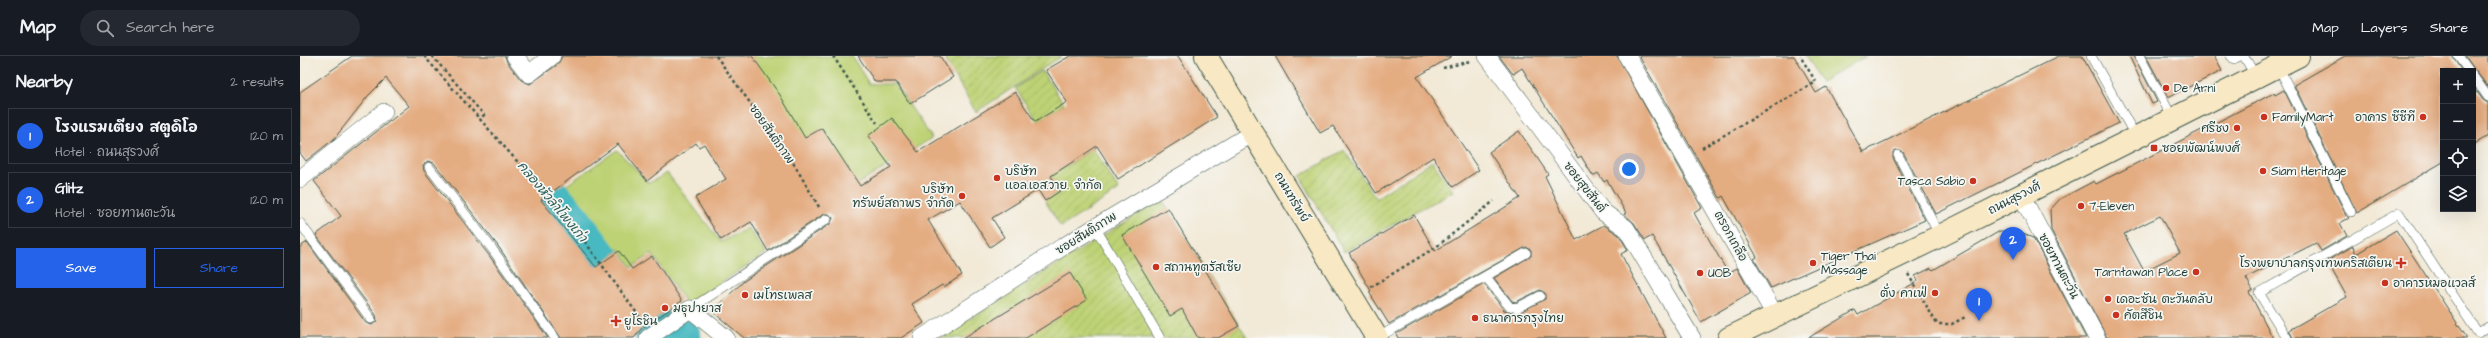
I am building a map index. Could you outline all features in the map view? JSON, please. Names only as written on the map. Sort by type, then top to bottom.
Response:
[{"type":"main road","name":"ถนนทรัพย์","points":[[1206,56],[1254,132],[1377,338]]},
{"type":"main road","name":"ถนนสุรวงศ์","points":[[1729,338],[1940,236],[2298,56]]},
{"type":"street","points":[[515,56],[529,74],[552,56]]},
{"type":"street","name":"ตรอกเกลือ","points":[[1627,56],[1775,315]]},
{"type":"street","name":"ซอยสุขสันต์","points":[[1481,58],[1603,212],[1626,228],[1692,338]]},
{"type":"street","points":[[300,180],[384,112]]},
{"type":"street","name":"ซอยสันติภาพ","points":[[922,338],[1095,227],[1254,132]]},
{"type":"street","name":"ซอยทานตะวัน","points":[[2021,195],[2097,338]]},
{"type":"street","points":[[652,335],[684,313],[726,338]]},
{"type":"lane","points":[[2091,56],[2136,137]]},
{"type":"lane","points":[[2231,56],[2234,59],[2240,56]]},
{"type":"lane","points":[[2244,56],[2256,77]]},
{"type":"lane","points":[[2458,56],[2467,68]]},
{"type":"lane","points":[[2140,57],[2173,119]]},
{"type":"lane","points":[[2278,66],[2351,212]]},
{"type":"lane","points":[[2476,80],[2488,97]]},
{"type":"lane","points":[[1898,155],[1940,236]]},
{"type":"lane","points":[[429,167],[493,250],[555,338]]},
{"type":"lane","points":[[2287,338],[2259,293],[2399,213],[2478,333],[2488,327]]},
{"type":"lane","points":[[684,313],[827,219]]},
{"type":"lane","points":[[300,223],[371,319]]},
{"type":"lane","points":[[1095,227],[1160,338]]},
{"type":"lane","points":[[1377,338],[1526,253]]},
{"type":"lane","points":[[1486,277],[1510,306],[1517,308],[1540,296]]},
{"type":"path","points":[[424,56],[570,221],[652,335]]},
{"type":"path","points":[[432,56],[484,115],[480,119]]},
{"type":"path","name":"ซอยสันติภาพ","points":[[716,56],[791,159],[827,219]]},
{"type":"path","points":[[833,56],[877,123]]},
{"type":"path","points":[[1686,157],[1816,82],[1800,56]]},
{"type":"path","points":[[1443,68],[1481,58]]},
{"type":"path","points":[[1367,289],[1436,247],[1494,201]]},
{"type":"path","points":[[1907,272],[1937,324],[1952,324],[1968,316]]},
{"type":"green space","points":[[719,56],[852,56],[869,84],[895,84],[932,138],[823,206]]},
{"type":"green space","points":[[943,56],[1062,56],[976,112]]},
{"type":"green space","points":[[1805,56],[1866,56],[1821,82]]},
{"type":"green space","points":[[1042,71],[1064,104],[1037,121],[1015,88]]},
{"type":"green space","points":[[1093,149],[1119,190],[1061,227],[1045,201],[1060,191],[1051,176]]},
{"type":"green space","points":[[617,150],[649,183],[667,173],[721,242],[748,228],[766,253],[687,305],[652,254],[632,267],[619,249],[608,256],[558,191]]},
{"type":"green space","points":[[1344,150],[1376,198],[1432,161],[1453,191],[1344,252],[1300,176]]},
{"type":"green space","points":[[1162,199],[1247,338],[939,338]]},
{"type":"building","points":[[352,56],[505,56],[507,62],[521,80],[530,84],[558,64],[562,56],[752,56],[780,95],[805,138],[822,128],[860,186],[891,167],[868,136],[892,118],[918,152],[1015,92],[1035,122],[1067,102],[1046,70],[1070,56],[1178,56],[1217,117],[1118,179],[1097,146],[1051,176],[1060,191],[1045,201],[1038,190],[992,218],[1004,237],[990,247],[960,201],[928,220],[962,275],[944,287],[942,285],[912,304],[924,323],[901,338],[744,338],[712,311],[744,281],[830,224],[833,218],[829,214],[824,214],[768,251],[751,222],[721,240],[695,198],[726,179],[704,144],[699,147],[696,143],[647,181],[618,144],[541,200],[596,267],[619,251],[632,269],[652,256],[682,301],[642,328],[634,338],[561,338],[498,246],[434,163],[428,161],[423,165],[424,171],[488,254],[548,338],[300,338],[300,247],[307,242],[366,323],[372,325],[377,321],[376,315],[316,235],[341,216],[314,181],[409,106],[386,78],[368,96],[334,139],[306,161],[300,153],[300,92]]},
{"type":"building","points":[[858,56],[940,56],[953,77],[910,104],[896,82],[875,82]]},
{"type":"building","points":[[1275,56],[1452,56],[1417,77],[1479,170],[1453,187],[1433,157],[1376,193],[1333,126],[1320,133]]},
{"type":"building","points":[[1499,56],[1617,56],[1702,208],[1694,213],[1728,273],[1737,268],[1751,293],[1701,322],[1652,236],[1645,240],[1634,223],[1624,214],[1626,213],[1607,180],[1604,182],[1598,173],[1593,176],[1581,156],[1578,158],[1522,68],[1513,74]]},
{"type":"building","points":[[1639,56],[1794,56],[1816,93],[1826,87],[1863,152],[2059,56],[2082,56],[2119,123],[1936,214],[1903,152],[1896,150],[1893,152],[1893,158],[1925,220],[1771,288],[1754,259],[1757,257],[1723,196],[1720,198]]},
{"type":"building","points":[[2129,56],[2134,56],[2157,102],[2152,104]]},
{"type":"building","name":"De Arni","points":[[2146,56],[2214,56],[2222,71],[2168,97]]},
{"type":"building","points":[[2345,56],[2452,56],[2460,68],[2440,68],[2440,164],[2357,213],[2294,85]]},
{"type":"building","points":[[2465,56],[2488,56],[2488,87],[2476,71],[2476,68],[2474,68]]},
{"type":"building","points":[[2284,90],[2346,215],[2349,218],[2340,223],[2347,236],[2321,251],[2316,243],[2246,278],[2253,290],[2249,292],[2273,338],[2107,338],[2051,230],[2050,210],[2060,199],[2094,181],[2096,184],[2274,93],[2275,95]],"holes":[[[2160,216],[2180,253],[2144,271],[2124,234]]]},
{"type":"building","points":[[2476,90],[2483,100],[2488,103],[2488,136],[2476,143]]},
{"type":"building","points":[[1519,131],[1548,174],[1545,176],[1576,240],[1604,225],[1619,235],[1628,250],[1621,254],[1666,338],[1398,338],[1396,334],[1484,284],[1504,310],[1516,314],[1545,299],[1545,293],[1540,290],[1516,302],[1512,301],[1494,278],[1531,256],[1531,250],[1526,247],[1389,324],[1369,292],[1371,291],[1349,253],[1414,215],[1435,251],[1520,198],[1489,152]]},
{"type":"building","points":[[1168,208],[1239,326],[1218,338],[1198,338],[1182,309],[1170,316],[1122,235]]},
{"type":"building","name":"อาคารหมอแวลส์","points":[[2396,230],[2467,338],[2293,338],[2289,330],[2347,297],[2327,261],[2353,246],[2356,254]]},
{"type":"building","points":[[2000,231],[2018,232],[2033,238],[2086,338],[1808,338],[1855,310],[1858,315],[1918,281],[1915,276],[1931,268],[1933,270]]},
{"type":"building","points":[[1070,273],[1087,300],[1026,338],[963,338]]},
{"type":"waterway","name":"คลองหัวลำโพงเก่า","points":[[513,153],[571,220],[650,326],[682,338]]},
{"type":"place","name":"De Arni","points":[[2166,88]]},
{"type":"place","name":"FamilyMart","points":[[2264,117]]},
{"type":"place","name":"อาคาร ซีซีที","points":[[2423,117]]},
{"type":"place","name":"ศรีชง","points":[[2237,128]]},
{"type":"place","name":"ซอยพัฒน์พงศ์","points":[[2154,148]]},
{"type":"place","name":"Siam Heritage","points":[[2263,171]]},
{"type":"place","name":"บริษัท แอล.เอส.วาย. จำกัด","points":[[997,178]]},
{"type":"place","name":"Tasca Sabio","points":[[1973,181]]},
{"type":"place","name":"บริษัท ทรัพย์สถาพร จำกัด","points":[[962,196]]},
{"type":"place","name":"7-Eleven","points":[[2081,206]]},
{"type":"place","name":"Glitz","points":[[2013,260]]},
{"type":"place","name":"Tiger Thai Massage","points":[[1813,263]]},
{"type":"place","name":"โรงพยาบาลกรุงเทพคริสเตียน","points":[[2401,263]]},
{"type":"place","name":"สถานทูตรัสเซีย","points":[[1156,267]]},
{"type":"place","name":"Tarntawan Place","points":[[2196,272]]},
{"type":"place","name":"UOB","points":[[1700,273]]},
{"type":"place","name":"อาคารหมอแวลส์","points":[[2385,283]]},
{"type":"place","name":"ตั่ง คาเฟ่","points":[[1935,293]]},
{"type":"place","name":"เมโทรเพลส","points":[[745,295]]},
{"type":"place","name":"เดอะซัน ตะวันคลับ","points":[[2108,299]]},
{"type":"place","name":"มธุปายาส","points":[[665,308]]},
{"type":"place","name":"คัตสึชิน","points":[[2116,315]]},
{"type":"place","name":"ธนาคารกรุงไทย","points":[[1475,318]]},
{"type":"place","name":"ยูโรชิน","points":[[616,321]]},
{"type":"place","name":"โรงแรมเตียง สตูดิโอ","points":[[1979,321]]}]
